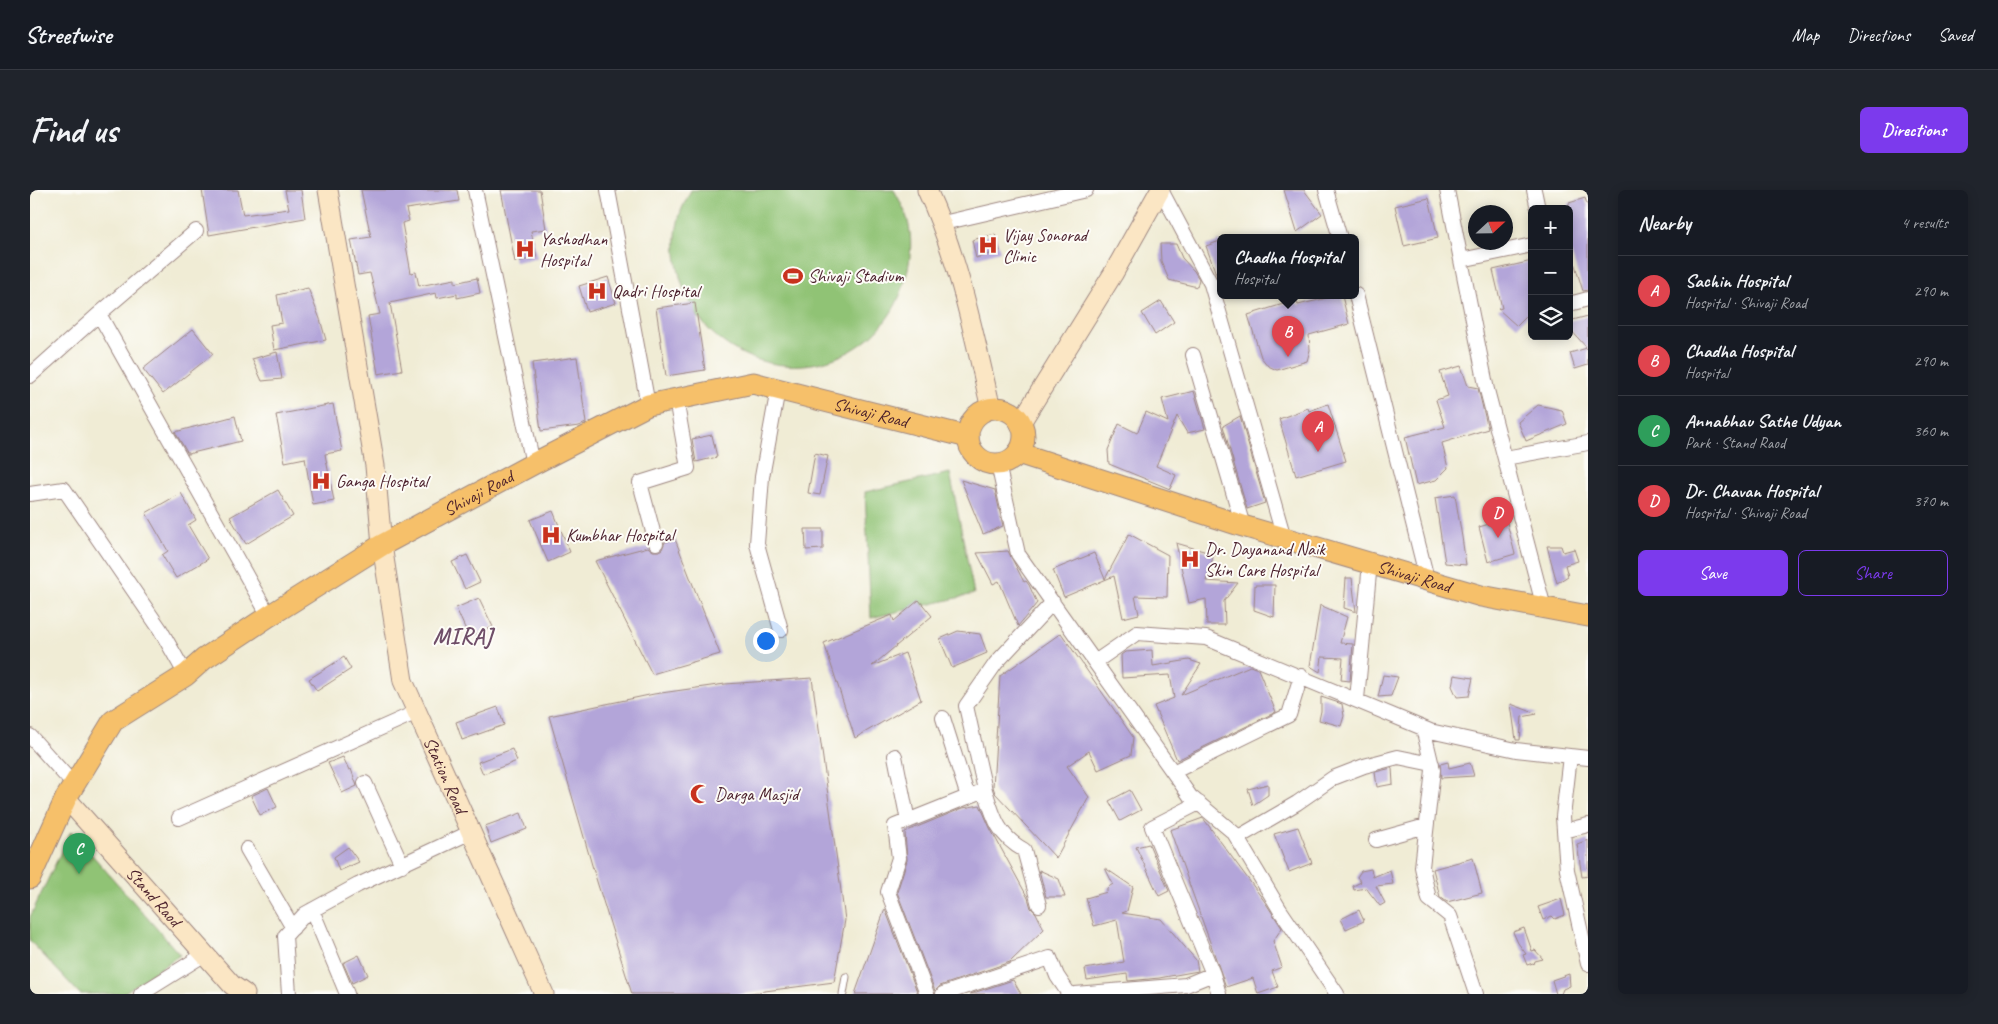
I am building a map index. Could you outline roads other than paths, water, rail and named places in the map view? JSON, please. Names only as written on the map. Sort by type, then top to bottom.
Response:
[{"type":"main road","name":"Station Road","points":[[328,190],[375,466],[382,545],[403,681],[544,994]]},
{"type":"main road","points":[[927,190],[943,223],[967,304],[991,409]]},
{"type":"main road","points":[[1020,424],[1114,274],[1160,190]]},
{"type":"main road","name":"Shivaji Road","points":[[30,878],[70,792],[113,721],[186,675],[204,659],[269,616],[382,545],[648,405],[753,383],[968,437]]},
{"type":"main road","points":[[991,409],[1011,413],[1020,424],[1023,439],[1018,453],[1010,461],[998,464],[984,461],[977,457],[972,451],[968,437],[972,422],[977,416],[991,409]]},
{"type":"main road","name":"Shivaji Road","points":[[1018,453],[1244,526],[1481,596],[1588,616]]},
{"type":"main road","name":"Stand Raod","points":[[70,792],[205,954],[232,985],[244,994]]},
{"type":"street","points":[[475,190],[533,464]]},
{"type":"street","points":[[608,190],[648,405]]},
{"type":"street","points":[[943,223],[1086,190]]},
{"type":"street","points":[[1160,190],[1211,284],[1284,538]]},
{"type":"street","points":[[1326,190],[1339,234]]},
{"type":"street","points":[[1447,190],[1487,390],[1544,608]]},
{"type":"street","points":[[1534,190],[1537,205]]},
{"type":"street","points":[[30,376],[196,231]]},
{"type":"street","points":[[1461,260],[1528,246]]},
{"type":"street","points":[[1357,299],[1427,579]]},
{"type":"street","points":[[1573,303],[1588,299]]},
{"type":"street","points":[[99,314],[269,616]]},
{"type":"street","points":[[1193,355],[1244,526]]},
{"type":"street","points":[[778,389],[762,477],[756,544],[781,630]]},
{"type":"street","points":[[656,543],[640,483],[688,468],[676,399]]},
{"type":"street","points":[[1505,458],[1588,443]]},
{"type":"street","points":[[998,464],[1018,554],[1190,796],[1234,833],[1280,910],[1338,994]]},
{"type":"street","points":[[30,494],[64,489],[160,629],[186,675]]},
{"type":"street","points":[[1357,700],[1370,563]]},
{"type":"street","points":[[1039,904],[1024,850],[1013,844],[996,824],[985,790],[966,706],[996,663],[1053,602]]},
{"type":"street","points":[[1095,662],[1137,633],[1206,638],[1423,728],[1516,750],[1588,758]]},
{"type":"street","points":[[1173,772],[1289,714],[1300,676]]},
{"type":"street","points":[[179,818],[417,712]]},
{"type":"street","points":[[944,718],[968,797]]},
{"type":"street","points":[[1423,728],[1433,770],[1422,867],[1429,899],[1450,916],[1476,994]]},
{"type":"street","points":[[30,736],[70,792]]},
{"type":"street","points":[[895,756],[908,821]]},
{"type":"street","points":[[1570,756],[1564,817],[1567,870],[1588,964]]},
{"type":"street","points":[[1237,838],[1297,803],[1334,778],[1364,766],[1398,757],[1432,764]]},
{"type":"street","points":[[365,783],[402,864]]},
{"type":"street","points":[[927,994],[888,892],[899,858],[895,826],[985,790]]},
{"type":"street","points":[[1198,803],[1152,827],[1213,974],[1219,994]]},
{"type":"street","points":[[1564,831],[1588,825]]},
{"type":"street","points":[[1376,840],[1426,826]]},
{"type":"street","points":[[289,994],[285,936],[305,914],[402,864],[471,832]]},
{"type":"street","points":[[246,849],[293,928]]},
{"type":"street","points":[[312,910],[347,994]]},
{"type":"street","points":[[141,994],[205,954]]},
{"type":"street","points":[[942,994],[1050,958],[1056,976],[1069,994]]},
{"type":"street","points":[[1075,994],[1186,985],[1213,974]]},
{"type":"lane","points":[[843,994],[846,976]]},
{"type":"place","name":"Vijay Sonorad Clinic","points":[[988,245]]},
{"type":"place","name":"Yashodhan Hospital","points":[[525,249]]},
{"type":"place","name":"Shivaji Stadium","points":[[793,276]]},
{"type":"place","name":"Qadri Hospital","points":[[597,291]]},
{"type":"place","name":"Chadha Hospital","points":[[1288,357]]},
{"type":"place","name":"Sachin Hospital","points":[[1318,452]]},
{"type":"place","name":"Ganga Hospital","points":[[321,481]]},
{"type":"place","name":"Kumbhar Hospital","points":[[551,535]]},
{"type":"place","name":"Dr. Chavan Hospital","points":[[1498,538]]},
{"type":"place","name":"Dr. Dayanand Naik Skin Care Hospital","points":[[1190,559]]},
{"type":"place","name":"Darga Masjid","points":[[700,794]]},
{"type":"place","name":"Annabhau Sathe Udyan","points":[[79,874]]},
{"type":"district","name":"MIRAJ","points":[[463,636]]}]
